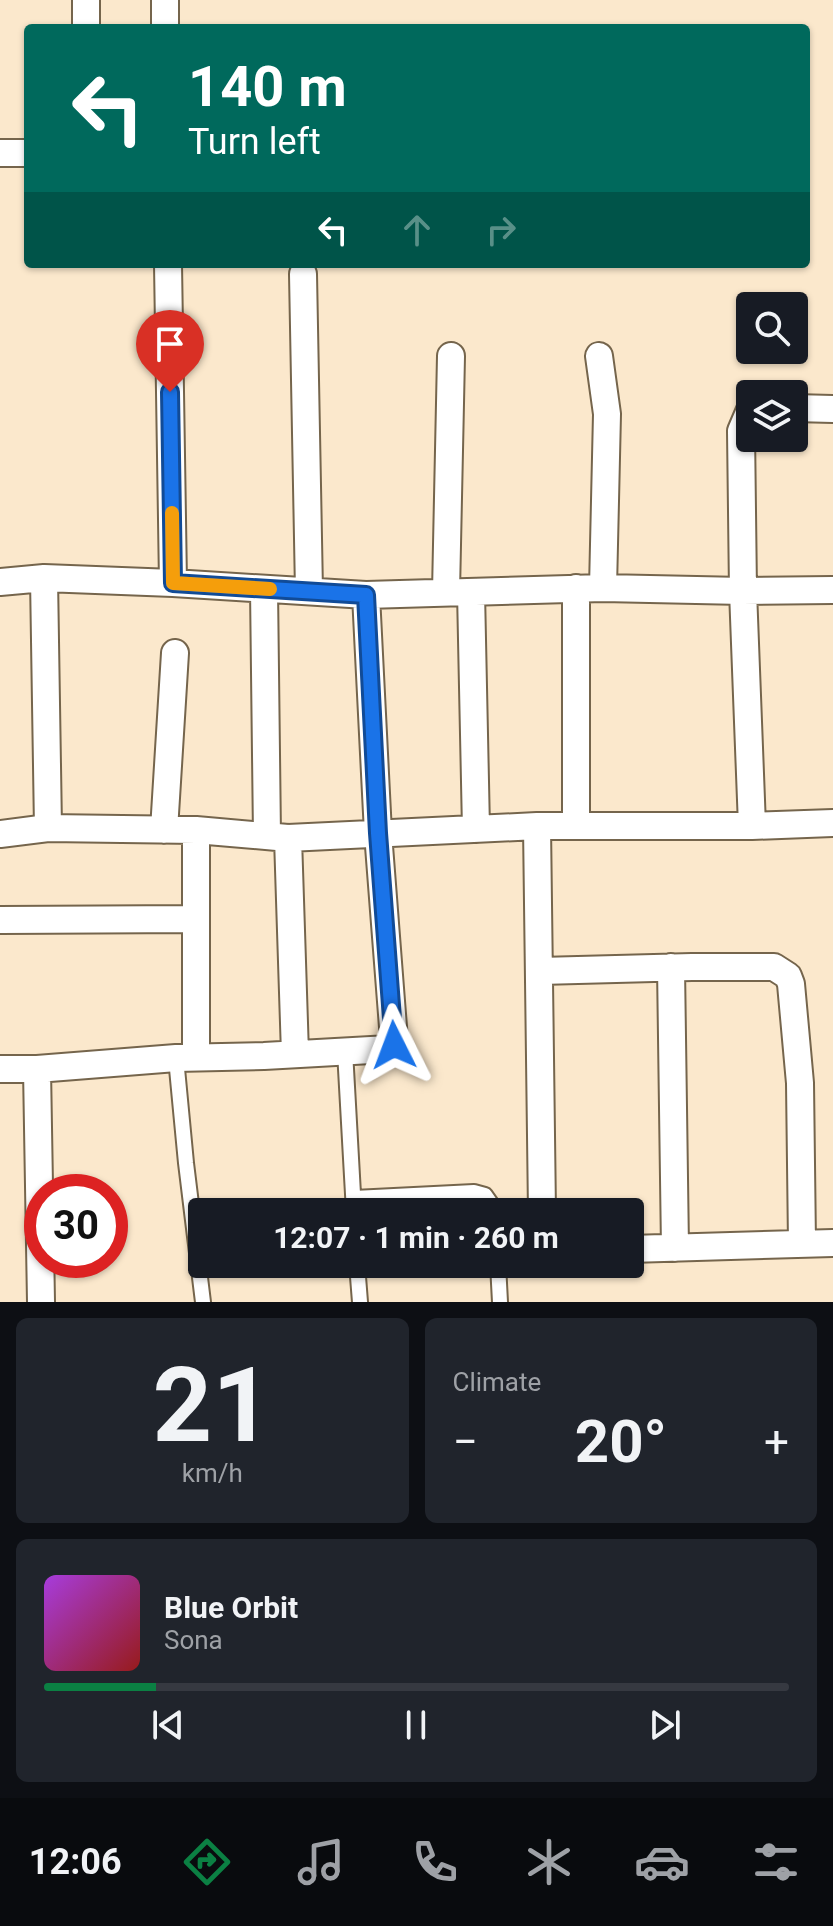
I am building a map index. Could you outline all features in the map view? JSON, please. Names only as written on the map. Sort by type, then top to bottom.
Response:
[{"type":"street","points":[[86,0],[86,24]]},
{"type":"street","points":[[165,0],[165,24]]},
{"type":"street","points":[[0,153],[24,153]]},
{"type":"street","points":[[168,268],[173,583]]},
{"type":"street","points":[[303,274],[309,591]]},
{"type":"street","points":[[451,356],[459,592],[476,829]]},
{"type":"street","points":[[599,356],[607,414],[603,588]]},
{"type":"street","points":[[808,408],[833,409]]},
{"type":"street","points":[[741,452],[752,826]]},
{"type":"street","points":[[44,578],[48,828]]},
{"type":"street","points":[[0,582],[44,578],[366,595],[576,588],[833,590]]},
{"type":"street","points":[[576,588],[576,826]]},
{"type":"street","points":[[264,589],[278,837],[295,1054]]},
{"type":"street","points":[[0,1069],[186,1057],[389,1049],[394,1045],[378,833],[366,595]]},
{"type":"street","points":[[164,830],[175,653]]},
{"type":"street","points":[[0,834],[48,828],[196,830],[278,837],[537,826],[833,823]]},
{"type":"street","points":[[537,826],[542,1198]]},
{"type":"street","points":[[186,1057],[196,919],[196,830]]},
{"type":"street","points":[[0,920],[196,919]]},
{"type":"street","points":[[671,967],[675,1248]]},
{"type":"street","points":[[540,971],[774,967],[788,976],[800,1083],[802,1244]]},
{"type":"street","points":[[37,1069],[41,1302]]},
{"type":"street","points":[[644,1249],[833,1243]]},
{"type":"lane","points":[[345,1051],[354,1198]]},
{"type":"lane","points":[[186,1057],[186,1163],[203,1302]]},
{"type":"lane","points":[[419,1198],[474,1192],[487,1198]]},
{"type":"lane","points":[[358,1278],[360,1302]]},
{"type":"lane","points":[[499,1278],[500,1302]]},
{"type":"slow traffic","points":[[172,513],[173,583],[270,589]]},
{"type":"route","points":[[170,392],[173,583],[366,595],[378,833],[394,1045]]}]
